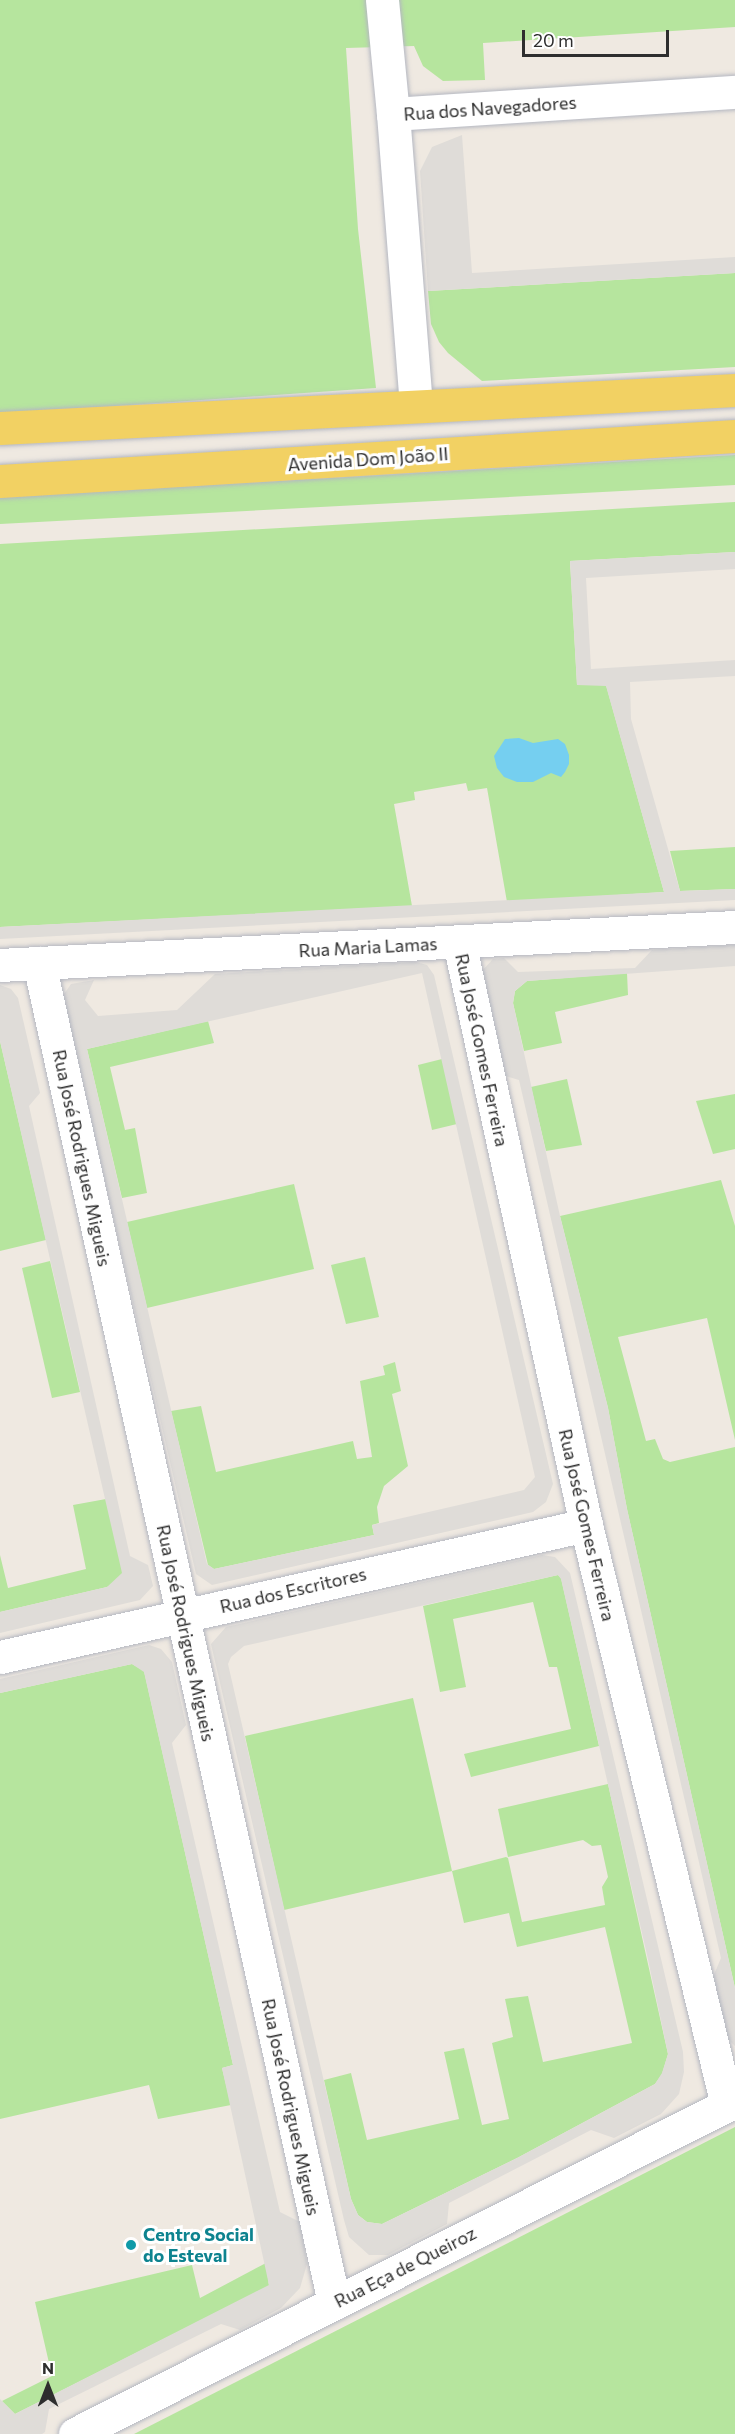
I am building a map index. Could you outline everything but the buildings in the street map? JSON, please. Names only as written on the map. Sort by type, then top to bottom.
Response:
[{"type":"main road","points":[[0,428],[735,390]]},
{"type":"main road","name":"Avenida Dom João II","points":[[0,481],[735,436]]},
{"type":"street","points":[[382,0],[393,114]]},
{"type":"street","name":"Rua dos Navegadores","points":[[416,406],[393,114],[735,92]]},
{"type":"street","name":"Rua Maria Lamas","points":[[0,965],[735,927]]},
{"type":"street","name":"Rua José Gomes Ferreira","points":[[459,942],[586,1525],[731,2103]]},
{"type":"street","name":"Rua José Rodrigues Migueis","points":[[39,963],[334,2303]]},
{"type":"street","name":"Rua dos Escritores","points":[[0,1657],[586,1525]]},
{"type":"street","name":"Rua Eça de Queiroz","points":[[75,2434],[731,2103]]},
{"type":"green space","points":[[0,0],[735,0],[735,27],[483,43],[485,80],[443,81],[423,66],[414,46],[346,48],[358,229],[376,388],[0,414]]},
{"type":"green space","points":[[735,273],[735,367],[482,381],[448,353],[439,342],[431,324],[428,291]]},
{"type":"green space","points":[[735,455],[735,485],[0,524],[0,497]]},
{"type":"green space","points":[[735,502],[735,552],[570,561],[577,685],[606,685],[664,892],[507,902],[487,788],[468,791],[466,783],[414,792],[415,800],[394,804],[412,906],[0,927],[0,544]]},
{"type":"green space","points":[[735,847],[735,889],[680,891],[670,851]]},
{"type":"green space","points":[[627,973],[628,995],[555,1012],[562,1043],[524,1051],[513,1003],[515,991],[527,981]]},
{"type":"green space","points":[[208,1021],[214,1043],[110,1067],[125,1130],[135,1128],[147,1193],[122,1198],[87,1049]]},
{"type":"green space","points":[[0,1041],[46,1240],[0,1251]]},
{"type":"green space","points":[[442,1059],[457,1124],[432,1130],[418,1065]]},
{"type":"green space","points":[[567,1079],[582,1145],[546,1151],[531,1087]]},
{"type":"green space","points":[[735,1094],[735,1149],[713,1154],[696,1101]]},
{"type":"green space","points":[[721,1180],[735,1226],[735,1440],[707,1318],[618,1337],[646,1441],[655,1439],[663,1459],[670,1462],[735,1447],[735,1988],[627,1509],[608,1408],[560,1216]]},
{"type":"green space","points":[[294,1184],[314,1269],[147,1308],[127,1222]]},
{"type":"green space","points":[[365,1257],[379,1317],[346,1324],[331,1265]]},
{"type":"green space","points":[[50,1261],[80,1392],[52,1398],[22,1268]]},
{"type":"green space","points":[[395,1362],[401,1391],[392,1394],[408,1466],[384,1486],[377,1507],[379,1523],[372,1525],[374,1535],[214,1569],[208,1565],[171,1411],[201,1406],[216,1472],[353,1441],[357,1459],[372,1457],[360,1381],[385,1375],[383,1366]]},
{"type":"green space","points":[[106,1499],[123,1573],[114,1583],[107,1587],[0,1612],[0,1555],[8,1588],[86,1569],[73,1505]]},
{"type":"green space","points":[[558,1575],[561,1578],[599,1746],[471,1777],[464,1754],[571,1729],[557,1667],[549,1667],[533,1602],[453,1619],[466,1687],[440,1692],[423,1606]]},
{"type":"green space","points":[[132,1664],[144,1671],[233,2065],[222,2068],[231,2105],[158,2119],[149,2085],[0,2119],[0,1693]]},
{"type":"green space","points":[[413,1698],[452,1871],[284,1910],[245,1736]]},
{"type":"green space","points":[[608,1784],[668,2054],[662,2074],[655,2084],[519,2157],[382,2224],[367,2222],[358,2215],[351,2199],[324,2080],[351,2073],[367,2140],[459,2119],[444,2052],[464,2048],[482,2125],[509,2119],[492,2043],[513,2037],[505,1999],[528,1996],[543,2062],[632,2043],[605,1927],[517,1947],[509,1913],[464,1923],[452,1871],[508,1858],[522,1922],[605,1905],[602,1887],[608,1877],[601,1845],[592,1846],[583,1840],[508,1857],[498,1809]]},
{"type":"green space","points":[[735,2127],[735,2434],[134,2434]]},
{"type":"green space","points":[[266,2263],[269,2286],[15,2414],[2,2401],[52,2376],[35,2302],[192,2265],[200,2298]]},
{"type":"shaded area","points":[[462,135],[472,273],[735,257],[735,273],[428,291],[420,171],[432,147]]},
{"type":"shaded area","points":[[735,552],[735,569],[586,578],[591,669],[735,660],[735,676],[630,682],[631,719],[680,891],[735,889],[735,900],[0,939],[0,927],[664,892],[606,686],[577,685],[570,561]]},
{"type":"shaded area","points":[[735,945],[735,966],[527,981],[515,991],[513,1003],[560,1216],[608,1408],[627,1509],[735,1988],[735,2046],[724,2035],[710,1984],[721,1958],[519,1080],[502,1075],[481,982],[482,971],[493,959],[504,958],[518,972],[635,968],[652,950]]},
{"type":"shaded area","points":[[416,962],[427,965],[434,975],[553,1484],[546,1502],[533,1512],[212,1585],[196,1574],[62,997],[71,984],[94,980],[85,1000],[98,1016],[177,1010],[215,974]],"holes":[[[422,973],[535,1477],[524,1490],[372,1525],[374,1535],[214,1569],[207,1564],[87,1049]]]},
{"type":"shaded area","points":[[0,985],[11,989],[18,998],[40,1093],[29,1106],[130,1556],[148,1565],[153,1586],[140,1600],[0,1633],[0,1612],[107,1587],[122,1573],[0,1041]]},
{"type":"shaded area","points":[[542,1555],[555,1557],[570,1573],[683,2052],[684,2072],[679,2094],[661,2114],[614,2138],[591,2130],[449,2203],[447,2224],[388,2255],[369,2255],[349,2237],[211,1644],[226,1627]],"holes":[[[558,1575],[561,1579],[668,2054],[662,2073],[655,2084],[519,2157],[382,2224],[367,2222],[358,2215],[351,2199],[228,1664],[231,1657],[244,1646]]]},
{"type":"shaded area","points":[[149,1645],[161,1649],[172,1662],[186,1725],[172,1743],[280,2212],[300,2222],[307,2264],[300,2288],[281,2308],[240,2330],[221,2324],[49,2409],[45,2432],[42,2434],[0,2434],[0,2399],[15,2414],[269,2285],[222,2068],[233,2065],[144,1672],[132,1664],[0,1693],[0,1679]]},
{"type":"water","points":[[519,738],[533,743],[558,739],[565,744],[569,764],[561,777],[551,773],[533,782],[517,782],[504,777],[497,768],[494,756],[505,739]]},
{"type":"place","name":"Centro Social do Esteval","points":[[131,2245]]}]
